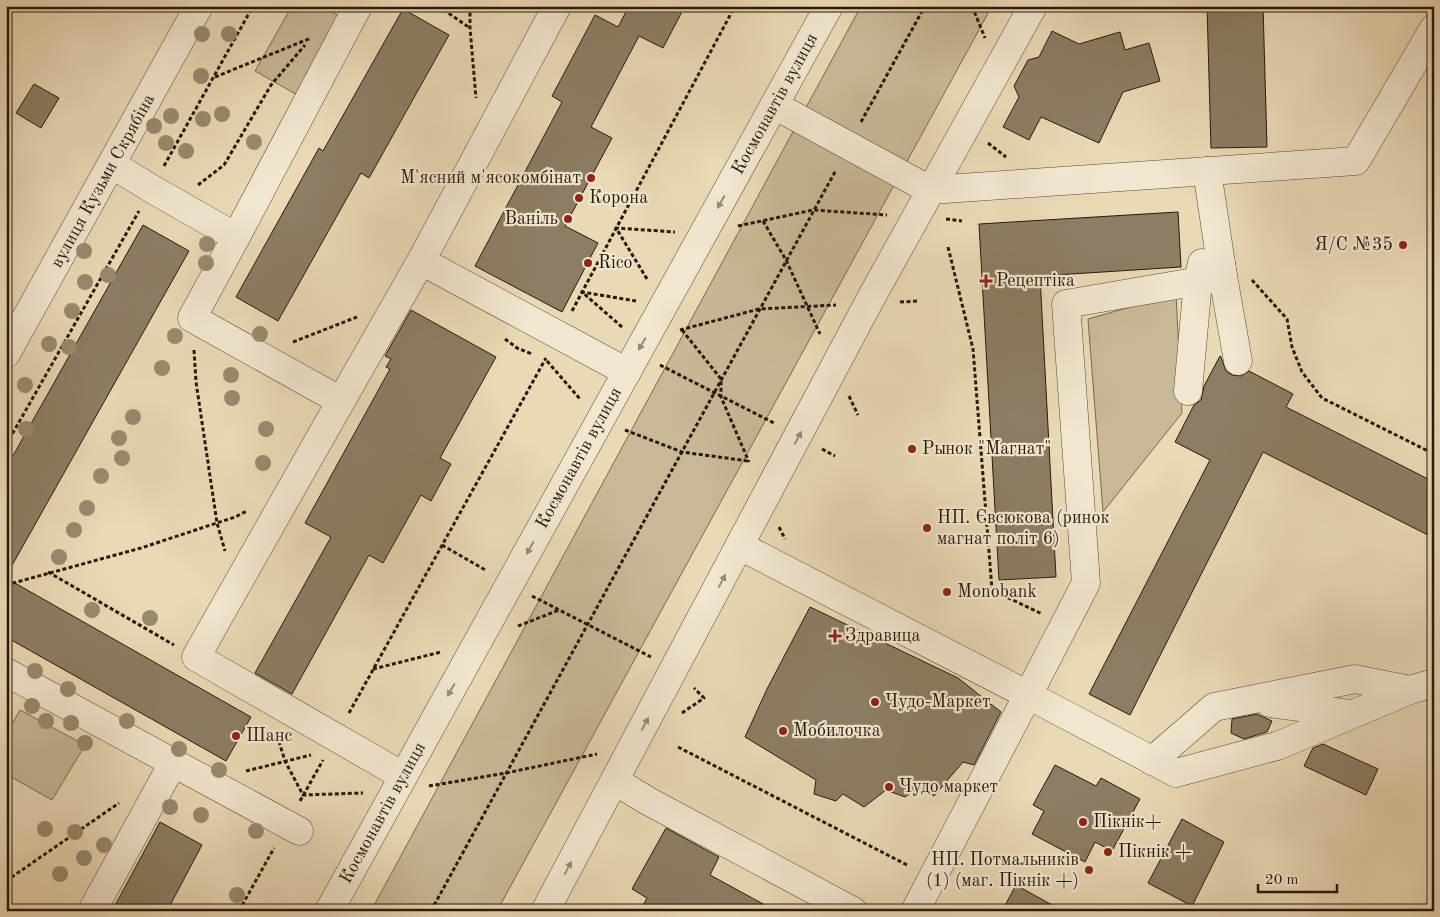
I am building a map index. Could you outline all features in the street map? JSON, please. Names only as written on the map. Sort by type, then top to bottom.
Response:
[{"type":"street","name":"вулиця Кузьми Скрябіна","points":[[6,354],[199,6]]},
{"type":"street","points":[[399,784],[336,738],[196,658],[421,261],[557,6]]},
{"type":"street","name":"Космонавтів вулиця","points":[[329,911],[830,6]]},
{"type":"street","points":[[546,911],[868,304],[1032,6]]},
{"type":"street","points":[[341,401],[192,318],[354,14]]},
{"type":"street","points":[[774,105],[930,190],[1356,161],[1434,28]]},
{"type":"street","points":[[112,165],[236,237]]},
{"type":"street","points":[[1207,171],[1212,206],[1214,272],[1238,361]]},
{"type":"street","points":[[421,261],[559,335],[635,357]]},
{"type":"street","points":[[1188,391],[1214,272]]},
{"type":"street","points":[[915,911],[1086,583],[1066,304],[1214,272]]},
{"type":"street","points":[[740,546],[1176,773],[1277,746],[1422,686]]},
{"type":"street","points":[[6,672],[293,828]]},
{"type":"street","points":[[1152,761],[1214,707],[1355,679],[1422,686]]},
{"type":"street","points":[[1248,700],[1353,714]]},
{"type":"street","points":[[92,911],[173,763]]},
{"type":"street","points":[[615,781],[648,801],[853,911]]},
{"type":"path","points":[[6,445],[152,189],[253,6]]},
{"type":"path","points":[[438,6],[470,28]]},
{"type":"path","points":[[470,6],[476,103]]},
{"type":"path","points":[[240,911],[293,828],[303,796],[559,335],[735,6]]},
{"type":"path","points":[[431,911],[924,6]]},
{"type":"path","points":[[214,77],[311,38],[354,14]]},
{"type":"path","points":[[176,203],[224,165],[271,85],[311,38]]},
{"type":"path","points":[[616,228],[704,233],[813,210],[962,221]]},
{"type":"path","points":[[763,221],[786,260],[858,415]]},
{"type":"path","points":[[616,228],[663,306],[721,379],[721,397],[765,500]]},
{"type":"path","points":[[948,247],[973,349],[992,590],[1065,625]]},
{"type":"path","points":[[1214,272],[1249,277],[1287,319],[1292,347],[1302,372],[1322,398],[1434,454]]},
{"type":"path","points":[[582,292],[663,306]]},
{"type":"path","points":[[582,292],[635,357],[714,393],[799,436]]},
{"type":"path","points":[[635,357],[682,330],[759,309],[919,301]]},
{"type":"path","points":[[192,318],[196,382],[217,523],[225,557]]},
{"type":"path","points":[[545,359],[600,421],[682,452],[748,461]]},
{"type":"path","points":[[6,585],[141,548],[235,517],[252,508]]},
{"type":"path","points":[[442,545],[510,584],[675,670]]},
{"type":"path","points":[[48,572],[196,658]]},
{"type":"path","points":[[267,698],[285,761],[303,796]]},
{"type":"path","points":[[303,796],[506,773],[633,746]]},
{"type":"path","points":[[678,746],[932,878]]},
{"type":"shaded area","points":[[292,6],[323,6],[349,23],[308,101],[255,71]]},
{"type":"shaded area","points":[[861,6],[992,6],[497,911],[371,911]]},
{"type":"shaded area","points":[[1176,294],[1182,413],[1103,512],[1088,319]]},
{"type":"shaded area","points":[[20,710],[85,745],[52,800],[6,774],[6,735]]},
{"type":"building","points":[[629,6],[685,6],[663,48],[639,36],[591,127],[612,138],[565,226],[598,243],[562,312],[475,266],[562,102],[552,96],[595,15],[618,27]]},
{"type":"building","points":[[1207,6],[1263,6],[1267,147],[1211,148]]},
{"type":"building","points":[[403,9],[449,35],[369,178],[361,173],[278,321],[236,297],[319,148],[323,151]]},
{"type":"building","points":[[1052,31],[1079,44],[1120,32],[1125,50],[1149,43],[1160,81],[1123,92],[1099,143],[1041,117],[1029,140],[1003,127],[1019,97],[1014,86],[1028,60],[1039,57]]},
{"type":"building","points":[[34,84],[59,98],[41,128],[16,113]]},
{"type":"building","points":[[1178,212],[1181,267],[1040,276],[1056,577],[999,580],[979,224]]},
{"type":"building","points":[[143,225],[189,251],[6,576],[6,468]]},
{"type":"building","points":[[411,310],[496,357],[440,458],[451,464],[431,501],[421,495],[383,563],[369,555],[292,694],[255,673],[331,537],[305,523],[390,369],[386,367],[391,359],[385,356]]},
{"type":"building","points":[[1220,356],[1226,371],[1232,375],[1241,376],[1249,371],[1293,394],[1286,407],[1434,482],[1434,538],[1263,452],[1130,715],[1089,694],[1210,460],[1175,442],[1194,405],[1201,400],[1204,386]]},
{"type":"building","points":[[6,578],[251,717],[226,761],[6,637]]},
{"type":"building","name":"Чудо-Маркет","points":[[810,607],[958,678],[1001,712],[974,765],[963,762],[934,796],[921,785],[905,797],[886,790],[864,807],[843,794],[836,801],[814,794],[816,780],[745,737],[767,689]]},
{"type":"building","points":[[1257,714],[1272,721],[1267,732],[1244,739],[1231,733],[1232,719]]},
{"type":"building","points":[[1323,744],[1378,769],[1366,795],[1304,766],[1313,748]]},
{"type":"building","name":"Пікнік+","points":[[1055,765],[1096,786],[1101,778],[1140,799],[1112,851],[1095,842],[1085,862],[1032,834],[1044,811],[1033,805]]},
{"type":"building","points":[[1182,819],[1224,842],[1192,906],[1148,883]]},
{"type":"building","points":[[160,822],[202,845],[167,911],[112,911]]},
{"type":"building","points":[[666,828],[719,857],[710,875],[776,911],[640,911],[647,898],[632,889]]},
{"type":"building","points":[[1016,885],[1063,911],[1002,911]]},
{"type":"place","name":"М'ясний м'ясокомбінат","points":[[591,178]]},
{"type":"place","name":"Корона","points":[[579,198]]},
{"type":"place","name":"Ваніль","points":[[568,219]]},
{"type":"place","name":"Я/С №35","points":[[1403,245]]},
{"type":"place","name":"Rico","points":[[588,263]]},
{"type":"place","name":"Рецептіка","points":[[986,281]]},
{"type":"place","name":"Рынок \"Магнат\"","points":[[912,449]]},
{"type":"place","name":"НП. Євсюкова (ринок магнат політ 6)","points":[[927,528]]},
{"type":"place","name":"Monobank","points":[[947,592]]},
{"type":"place","name":"Здравица","points":[[835,636]]},
{"type":"place","name":"Чудо-Маркет","points":[[875,702]]},
{"type":"place","name":"Мобилочка","points":[[783,731]]},
{"type":"place","name":"Шанс","points":[[236,736]]},
{"type":"place","name":"Чудо маркет","points":[[889,787]]},
{"type":"place","name":"Пікнік+","points":[[1083,822]]},
{"type":"place","name":"Пікнік +","points":[[1108,852]]},
{"type":"place","name":"НП. Потмальників (1) (маг. Пікнік +)","points":[[1089,870]]}]
